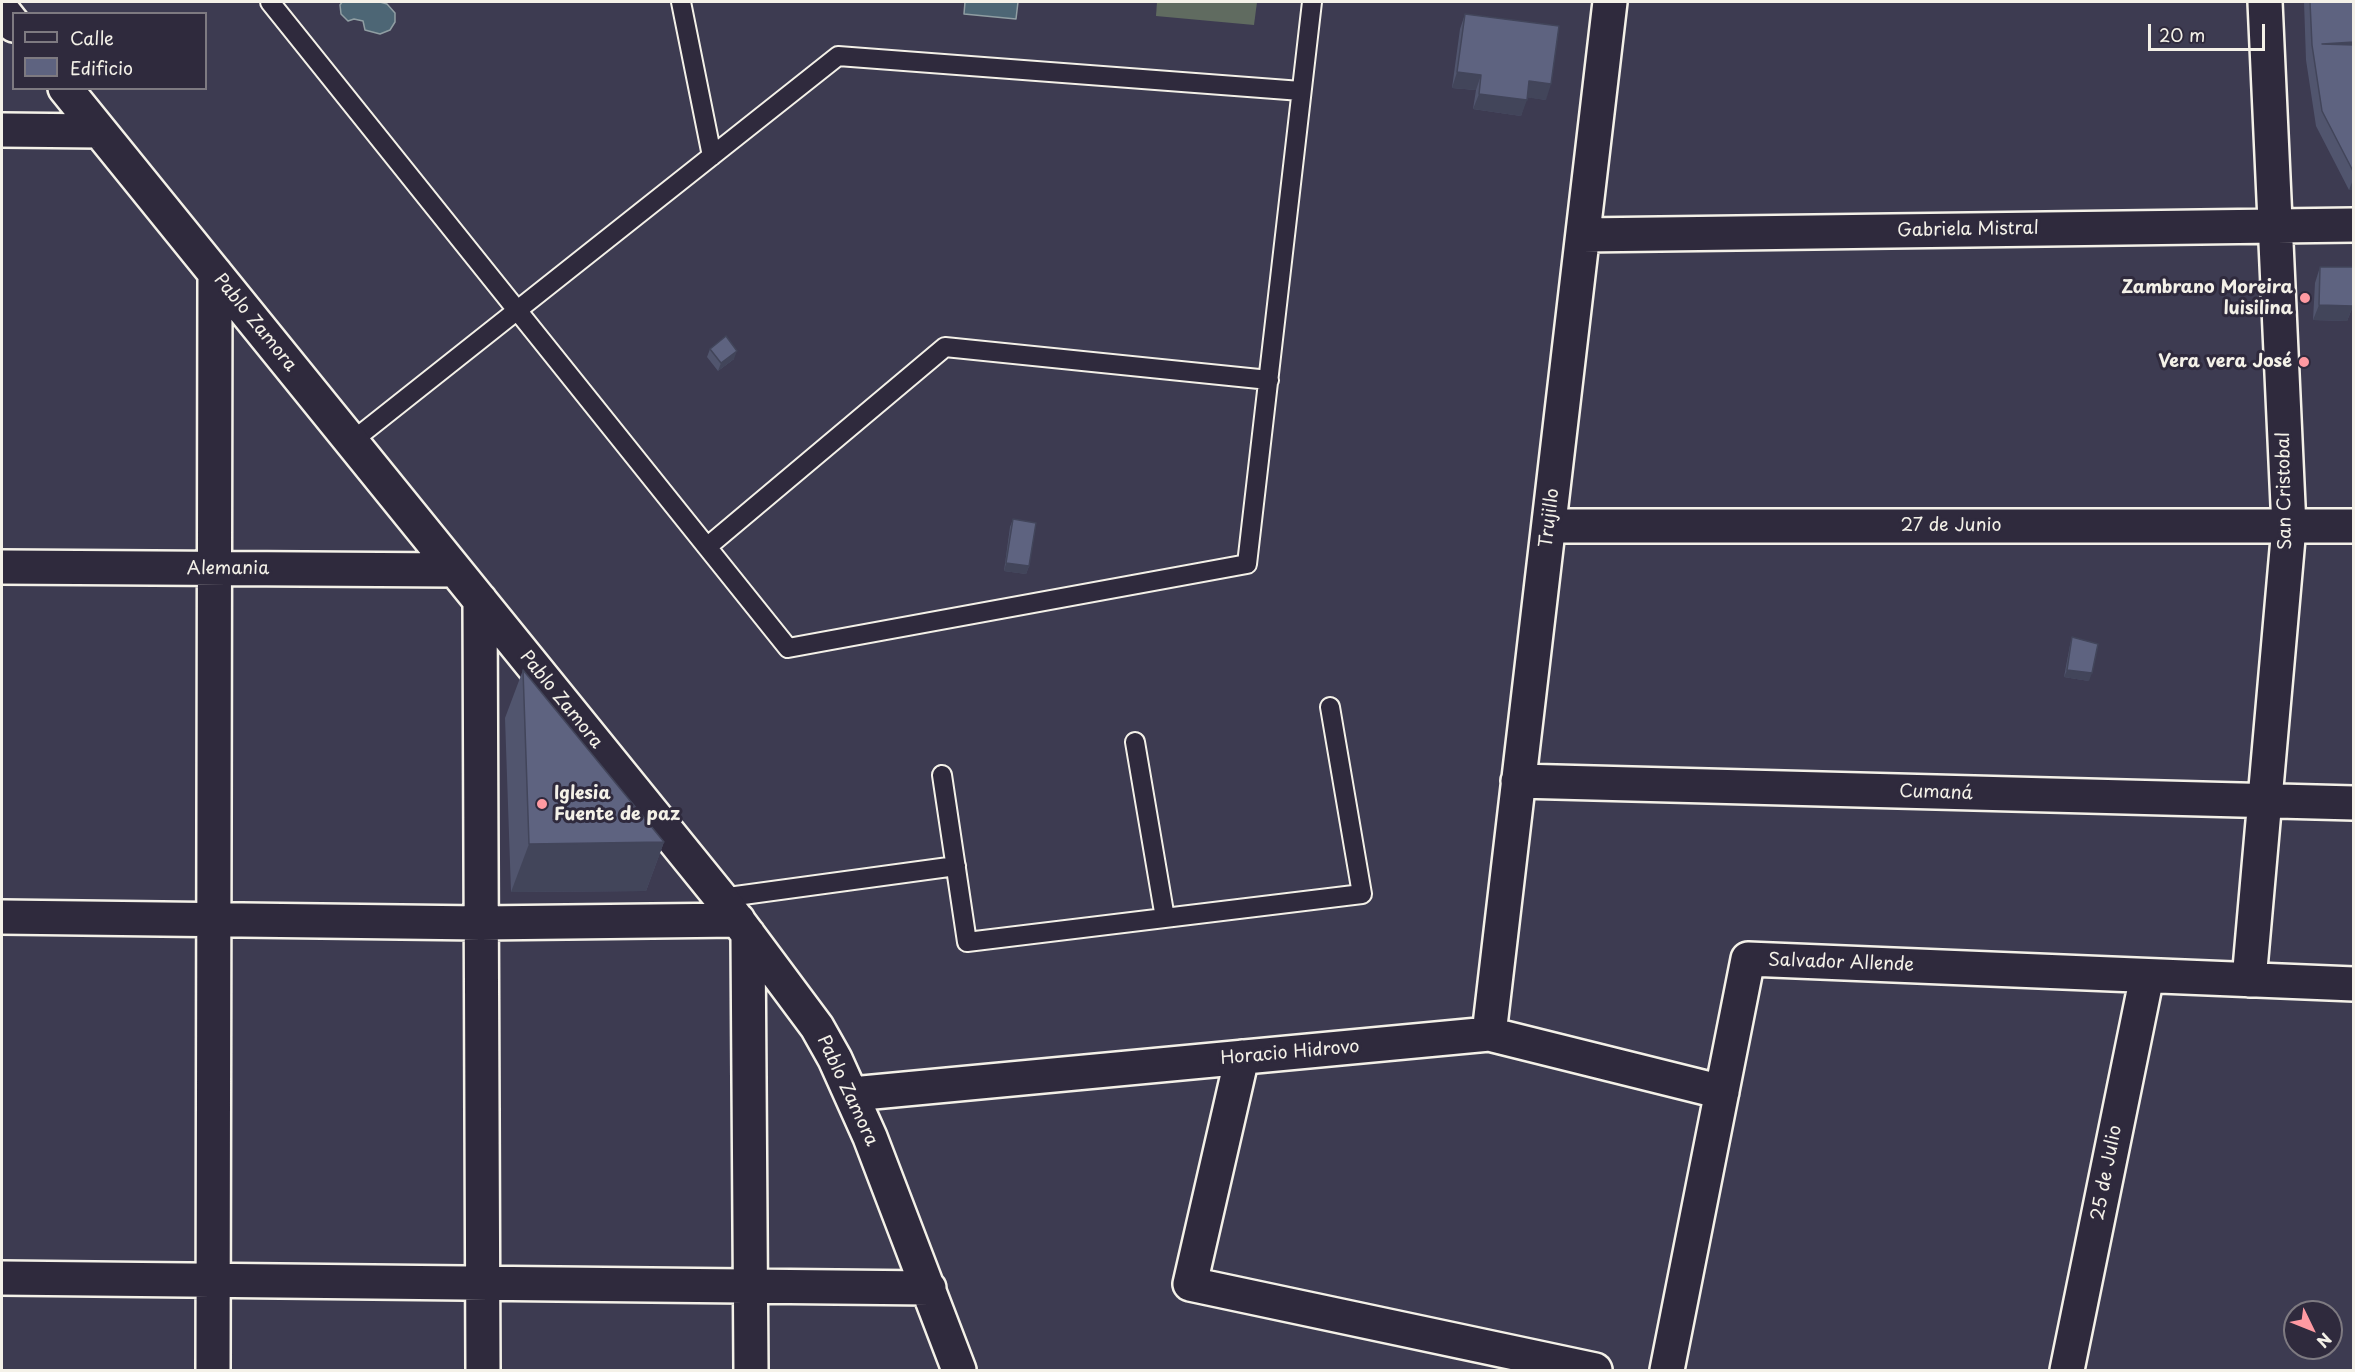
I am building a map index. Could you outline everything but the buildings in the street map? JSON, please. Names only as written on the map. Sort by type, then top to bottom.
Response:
[{"type":"street","name":"Trujillo","points":[[1489,1034],[1610,2]]},
{"type":"street","name":"San Cristobal","points":[[2249,980],[2289,526],[2265,2]]},
{"type":"street","points":[[2,10],[12,22]]},
{"type":"street","name":"Pablo Zamora","points":[[67,90],[736,918],[817,1027],[852,1094],[929,1288],[959,1371]]},
{"type":"street","points":[[2,130],[99,131]]},
{"type":"street","name":"Gabriela Mistral","points":[[1583,236],[2354,225]]},
{"type":"street","points":[[213,1371],[215,273]]},
{"type":"street","name":"27 de Junio","points":[[1549,526],[2354,526]]},
{"type":"street","name":"Alemania","points":[[2,567],[455,570]]},
{"type":"street","points":[[480,600],[483,1371]]},
{"type":"street","name":"Cumaná","points":[[1518,781],[2354,803]]},
{"type":"street","points":[[2,917],[481,923],[736,918],[750,1286],[751,1371]]},
{"type":"street","name":"Salvador Allende","points":[[1667,1371],[1748,959],[2354,984]]},
{"type":"street","name":"25 de Julio","points":[[2067,1371],[2146,976]]},
{"type":"street","name":"Horacio Hidrovo","points":[[852,1094],[1489,1034],[1722,1092]]},
{"type":"street","points":[[1242,1057],[1190,1284],[1595,1371]]},
{"type":"street","points":[[2,1278],[929,1288]]},
{"type":"lane","points":[[270,2],[788,648],[1247,564],[1311,2]]},
{"type":"lane","points":[[681,2],[711,156]]},
{"type":"lane","points":[[351,442],[838,56],[1301,91]]},
{"type":"lane","points":[[707,548],[945,347],[1269,380]]},
{"type":"lane","points":[[942,775],[967,942],[1362,894],[1330,707]]},
{"type":"lane","points":[[1135,742],[1165,918]]},
{"type":"lane","points":[[736,918],[956,866]]},
{"type":"green space","points":[[1157,2],[1257,2],[1254,25],[1156,16]]},
{"type":"water","points":[[342,2],[387,4],[395,13],[395,22],[390,30],[380,34],[365,30],[363,21],[354,19],[348,21],[341,14]]},
{"type":"water","points":[[965,2],[1018,2],[1016,19],[964,14]]},
{"type":"place","name":"Zambrano Moreira luisilina","points":[[2305,298]]},
{"type":"place","name":"Vera vera José","points":[[2304,362]]},
{"type":"place","name":"Iglesia Fuente de paz","points":[[542,804]]}]
